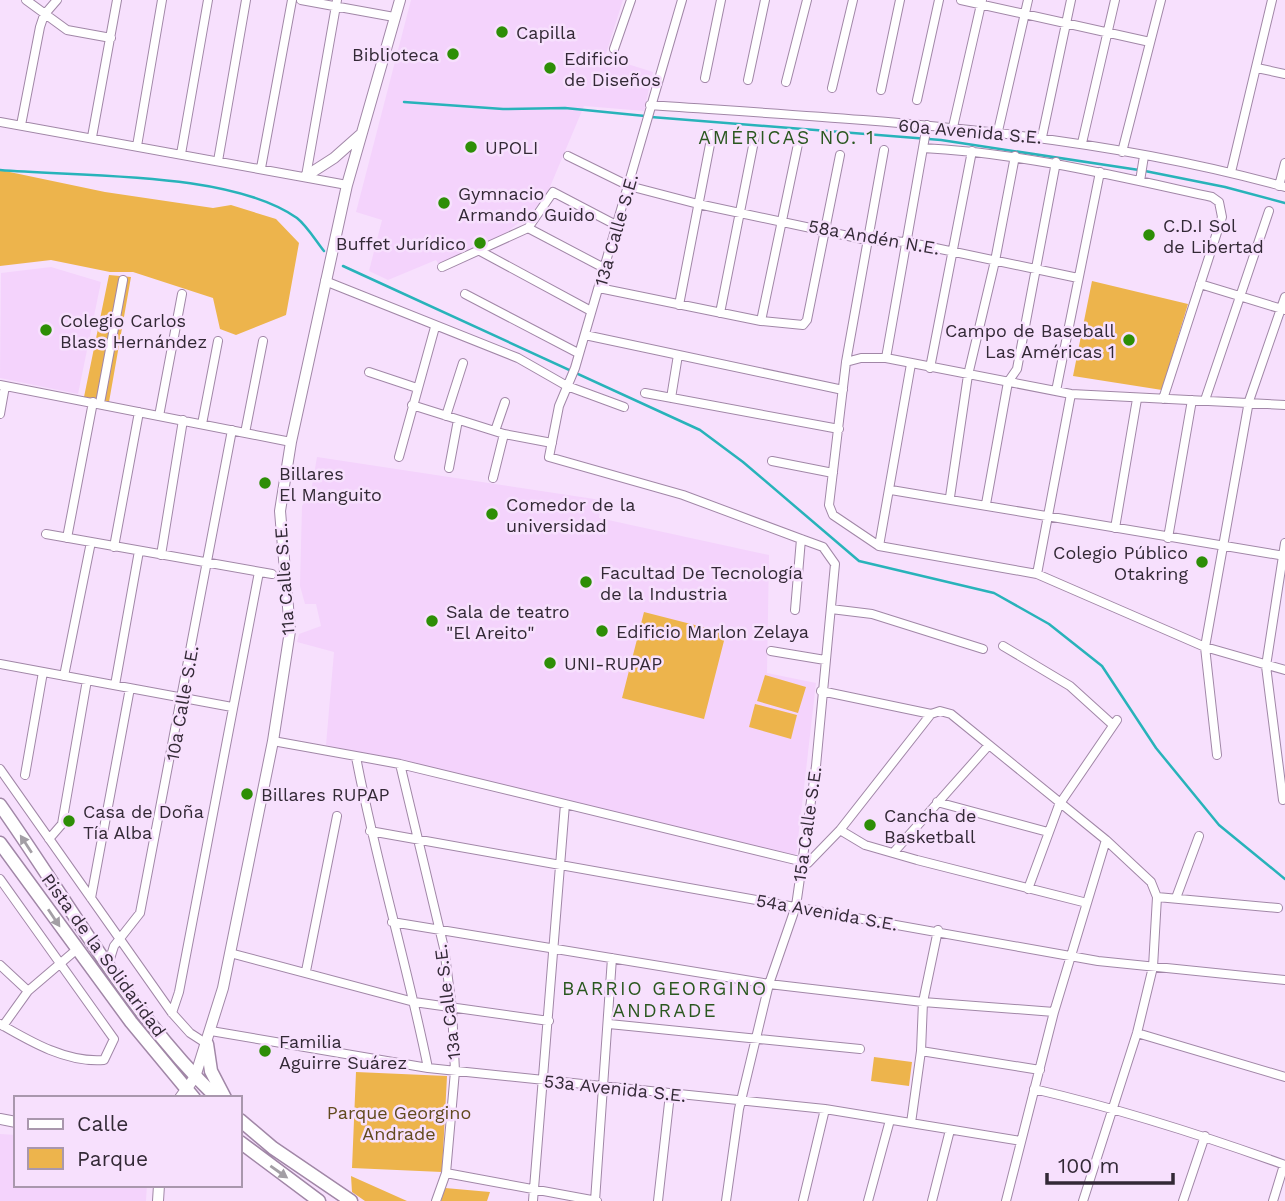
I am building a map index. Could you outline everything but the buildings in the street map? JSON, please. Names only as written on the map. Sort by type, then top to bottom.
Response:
[{"type":"main road","name":"Pista de la Solidaridad","points":[[0,805],[108,965],[195,1077],[214,1096]]},
{"type":"main road","name":"Pista de la Solidaridad","points":[[0,843],[76,950],[186,1096]]},
{"type":"main road","points":[[209,1037],[211,1071],[224,1096]]},
{"type":"main road","points":[[242,1122],[273,1148],[351,1201]]},
{"type":"main road","points":[[242,1143],[319,1201]]},
{"type":"street","points":[[26,0],[67,30],[111,38]]},
{"type":"street","points":[[21,125],[44,15],[57,0]]},
{"type":"street","points":[[92,137],[117,0]]},
{"type":"street","points":[[136,146],[162,0]]},
{"type":"street","points":[[181,154],[208,0]]},
{"type":"street","points":[[218,160],[246,0]]},
{"type":"street","points":[[261,168],[292,0]]},
{"type":"street","points":[[301,0],[337,3],[394,17]]},
{"type":"street","name":"11a Calle S.E.","points":[[186,1096],[209,1037],[230,953],[273,741],[290,631],[280,511],[291,442],[347,185],[400,0]]},
{"type":"street","points":[[614,49],[631,0]]},
{"type":"street","name":"13a Calle S.E.","points":[[681,0],[585,335],[559,406],[550,458],[683,495],[802,539]]},
{"type":"street","points":[[705,78],[720,0]]},
{"type":"street","points":[[748,80],[765,0]]},
{"type":"street","points":[[786,82],[807,0]]},
{"type":"street","points":[[832,88],[853,0]]},
{"type":"street","points":[[881,90],[900,0]]},
{"type":"street","points":[[917,100],[939,0]]},
{"type":"street","points":[[961,0],[1106,34],[1150,41]]},
{"type":"street","points":[[998,131],[1028,0]]},
{"type":"street","points":[[1042,137],[1071,0]]},
{"type":"street","points":[[1082,143],[1115,0]]},
{"type":"street","points":[[1122,152],[1161,0]]},
{"type":"street","points":[[1231,172],[1272,0]]},
{"type":"street","points":[[306,176],[337,3]]},
{"type":"street","points":[[953,127],[982,3]]},
{"type":"street","points":[[1256,68],[1285,74]]},
{"type":"street","name":"60a Avenida S.E.","points":[[648,113],[998,131],[1082,143],[1122,152],[1142,169],[1231,172],[1282,187]]},
{"type":"street","points":[[0,122],[347,185]]},
{"type":"street","points":[[886,358],[927,129]]},
{"type":"street","points":[[306,176],[334,158],[361,134]]},
{"type":"street","points":[[679,304],[712,134]]},
{"type":"street","points":[[720,313],[755,136]]},
{"type":"street","points":[[761,321],[797,144]]},
{"type":"street","points":[[923,147],[1015,156],[1100,172],[1142,169],[1219,202],[1222,217],[1163,399]]},
{"type":"street","points":[[884,150],[846,362],[829,505],[834,515],[879,546],[1037,574],[1205,647],[1285,670]]},
{"type":"street","points":[[930,368],[972,151]]},
{"type":"street","points":[[599,288],[761,321],[803,325],[807,320],[840,155]]},
{"type":"street","name":"58a Andén N.E.","points":[[568,156],[629,186],[698,204],[867,240],[907,242],[1078,278]]},
{"type":"street","points":[[950,497],[968,375],[995,261],[1015,156]]},
{"type":"street","points":[[986,504],[1008,382],[1017,369],[1056,162]]},
{"type":"street","points":[[1282,187],[1285,163]]},
{"type":"street","points":[[1056,391],[1100,172]]},
{"type":"street","points":[[442,267],[528,228],[553,192],[617,225]]},
{"type":"street","points":[[1205,400],[1269,211]]},
{"type":"street","points":[[528,228],[604,268]]},
{"type":"street","points":[[480,251],[591,311]]},
{"type":"street","points":[[67,538],[123,280]]},
{"type":"street","points":[[325,281],[518,358],[624,407]]},
{"type":"street","points":[[1200,284],[1283,310]]},
{"type":"street","points":[[159,416],[181,294]]},
{"type":"street","points":[[465,294],[578,352]]},
{"type":"street","points":[[1217,755],[1205,647],[1249,401],[1283,310],[1285,297]]},
{"type":"street","points":[[399,457],[435,327]]},
{"type":"street","points":[[585,335],[843,390]]},
{"type":"street","points":[[202,424],[218,341]]},
{"type":"street","points":[[245,433],[263,341]]},
{"type":"street","points":[[671,398],[678,355]]},
{"type":"street","points":[[846,362],[861,358],[886,358],[1071,394],[1138,399],[1249,401],[1285,405]]},
{"type":"street","points":[[446,416],[463,363]]},
{"type":"street","points":[[879,546],[891,490],[911,364]]},
{"type":"street","points":[[369,372],[417,388]]},
{"type":"street","points":[[0,414],[3,385],[291,442]]},
{"type":"street","points":[[645,393],[839,429]]},
{"type":"street","points":[[1037,574],[1071,394]]},
{"type":"street","points":[[1115,528],[1138,399]]},
{"type":"street","points":[[1168,538],[1192,400]]},
{"type":"street","points":[[493,478],[505,402]]},
{"type":"street","points":[[412,405],[500,433],[552,443]]},
{"type":"street","points":[[114,547],[139,412]]},
{"type":"street","points":[[449,468],[458,420]]},
{"type":"street","points":[[160,555],[183,421]]},
{"type":"street","name":"10a Calle S.E.","points":[[108,965],[111,952],[140,913],[232,430]]},
{"type":"street","points":[[772,461],[833,473]]},
{"type":"street","points":[[891,490],[950,497],[1168,538],[1284,556]]},
{"type":"street","points":[[46,534],[272,574]]},
{"type":"street","points":[[795,610],[802,539]]},
{"type":"street","name":"15a Calle S.E.","points":[[726,1201],[741,1101],[769,985],[796,906],[816,766],[835,564],[823,547],[802,539]]},
{"type":"street","points":[[64,676],[91,542]]},
{"type":"street","points":[[1285,543],[1266,666],[1283,800],[1285,798]]},
{"type":"street","points":[[115,685],[139,551]]},
{"type":"street","points":[[172,1013],[259,572]]},
{"type":"street","points":[[831,609],[872,614],[983,649]]},
{"type":"street","points":[[1003,646],[1070,685],[1115,723],[1059,805],[1028,889]]},
{"type":"street","points":[[771,651],[825,660]]},
{"type":"street","points":[[0,664],[232,707]]},
{"type":"street","points":[[25,775],[43,672]]},
{"type":"street","points":[[50,839],[62,824],[87,680]]},
{"type":"street","points":[[91,898],[130,688]]},
{"type":"street","points":[[821,691],[931,714],[940,711],[951,714],[1059,805],[1106,840],[1150,882],[1157,897],[1153,967],[1137,1033],[1083,1201]]},
{"type":"street","points":[[273,741],[400,764],[808,863],[840,830],[931,714]]},
{"type":"street","points":[[894,852],[988,746]]},
{"type":"street","points":[[356,757],[370,831],[428,1068]]},
{"type":"street","name":"13a Calle S.E.","points":[[400,764],[437,930],[444,948],[452,1009],[455,1071],[446,1173],[436,1201]]},
{"type":"street","points":[[0,769],[172,1013],[190,1033],[209,1037]]},
{"type":"street","points":[[937,802],[1048,832]]},
{"type":"street","points":[[533,1201],[565,804]]},
{"type":"street","points":[[306,971],[337,816]]},
{"type":"street","points":[[840,830],[865,845],[1087,903]]},
{"type":"street","name":"54a Avenida S.E.","points":[[370,831],[561,867],[938,930],[1098,961],[1285,980]]},
{"type":"street","points":[[1176,898],[1199,836]]},
{"type":"street","points":[[1006,1201],[1054,1012],[1106,840]]},
{"type":"street","points":[[0,879],[58,963],[114,1039],[104,1060],[93,1061],[41,1048],[1,1025],[28,991],[58,963],[76,950]]},
{"type":"street","points":[[1157,897],[1278,908]]},
{"type":"street","points":[[393,922],[769,985],[923,1002],[1054,1012]]},
{"type":"street","points":[[911,1123],[921,1051],[923,1002],[938,930]]},
{"type":"street","points":[[230,953],[306,971],[414,1002],[549,1021]]},
{"type":"street","points":[[446,1173],[596,1201],[612,958]]},
{"type":"street","points":[[0,965],[28,991]]},
{"type":"street","points":[[609,1024],[860,1049]]},
{"type":"street","points":[[1137,1033],[1285,1077]]},
{"type":"street","name":"53a Avenida S.E.","points":[[209,1037],[428,1068],[825,1109],[1021,1141]]},
{"type":"street","points":[[921,1051],[1040,1070]]},
{"type":"street","points":[[1034,1089],[1114,1108],[1205,1136],[1285,1165],[1273,1201]]},
{"type":"street","points":[[659,1201],[670,1094]]},
{"type":"street","points":[[803,1201],[825,1109]]},
{"type":"street","points":[[868,1201],[890,1120]]},
{"type":"street","points":[[932,1201],[950,1130]]},
{"type":"street","points":[[1184,1201],[1205,1136]]},
{"type":"shaded area","name":"UPOLI","points":[[411,0],[623,0],[605,57],[653,72],[644,111],[584,106],[547,194],[532,212],[496,241],[440,266],[436,260],[388,280],[369,271],[382,220],[356,212]]},
{"type":"shaded area","name":"Colegio Carlos Blass Hernández","points":[[51,267],[101,282],[78,394],[0,378],[1,273]]},
{"type":"shaded area","name":"UNI-RUPAP","points":[[317,457],[601,500],[599,518],[769,555],[767,673],[816,683],[796,857],[326,745],[334,652],[297,642],[299,634],[321,626],[316,604],[305,604],[300,586],[302,506],[311,492]]},
{"type":"shaded area","points":[[0,1134],[14,1135],[14,1187],[147,1187],[146,1201],[0,1201]]},
{"type":"green space","points":[[0,170],[105,192],[213,208],[231,205],[276,219],[299,243],[286,315],[236,335],[220,329],[213,298],[133,272],[110,272],[51,260],[0,266]]},
{"type":"green space","points":[[109,275],[131,277],[109,402],[84,397]]},
{"type":"green space","name":"Campo de Baseball Las Américas 1","points":[[1092,281],[1188,304],[1162,390],[1073,376]]},
{"type":"green space","points":[[644,612],[726,633],[704,719],[622,698]]},
{"type":"green space","points":[[765,675],[806,687],[798,713],[757,701]]},
{"type":"green space","points":[[755,704],[797,715],[791,739],[749,727]]},
{"type":"green space","points":[[874,1057],[912,1062],[909,1086],[871,1081]]},
{"type":"green space","name":"Parque Georgino Andrade","points":[[356,1072],[447,1076],[442,1172],[352,1168]]},
{"type":"green space","points":[[351,1176],[407,1201],[365,1201],[352,1192]]},
{"type":"green space","points":[[445,1188],[490,1192],[487,1201],[441,1201]]},
{"type":"waterway","points":[[404,102],[503,109],[565,108],[645,116]]},
{"type":"waterway","points":[[651,117],[941,140],[1139,170]]},
{"type":"waterway","points":[[0,170],[154,179],[234,192],[268,203],[297,218],[324,251]]},
{"type":"waterway","points":[[1145,171],[1225,187],[1285,203]]},
{"type":"waterway","points":[[343,266],[700,430],[743,462],[859,561],[994,593],[1049,624],[1102,666],[1156,748],[1219,825],[1285,879]]},
{"type":"place","name":"Capilla","points":[[502,32]]},
{"type":"place","name":"Biblioteca","points":[[453,54]]},
{"type":"place","name":"Edificio de Diseños","points":[[550,68]]},
{"type":"place","name":"UPOLI","points":[[471,147]]},
{"type":"place","name":"Gymnacio Armando Guido","points":[[444,203]]},
{"type":"place","name":"C.D.I Sol de Libertad","points":[[1149,235]]},
{"type":"place","name":"Buffet Jurídico","points":[[480,243]]},
{"type":"place","name":"Colegio Carlos Blass Hernández","points":[[46,330]]},
{"type":"place","name":"Campo de Baseball Las Américas 1","points":[[1129,340]]},
{"type":"place","name":"Billares El Manguito","points":[[265,483]]},
{"type":"place","name":"Comedor de la universidad","points":[[492,514]]},
{"type":"place","name":"Colegio Público Otakring","points":[[1202,562]]},
{"type":"place","name":"Facultad De Tecnología de la Industria","points":[[586,582]]},
{"type":"place","name":"Sala de teatro \"El Areito\"","points":[[432,621]]},
{"type":"place","name":"Edificio Marlon Zelaya","points":[[602,631]]},
{"type":"place","name":"UNI-RUPAP","points":[[550,663]]},
{"type":"place","name":"Billares RUPAP","points":[[247,794]]},
{"type":"place","name":"Casa de Doña Tía Alba","points":[[69,821]]},
{"type":"place","name":"Cancha de Basketball","points":[[870,825]]},
{"type":"place","name":"Familia Aguirre Suárez","points":[[265,1051]]},
{"type":"district","name":"AMÉRICAS NO. 1","points":[[787,137]]},
{"type":"district","name":"BARRIO GEORGINO ANDRADE","points":[[665,999]]}]
